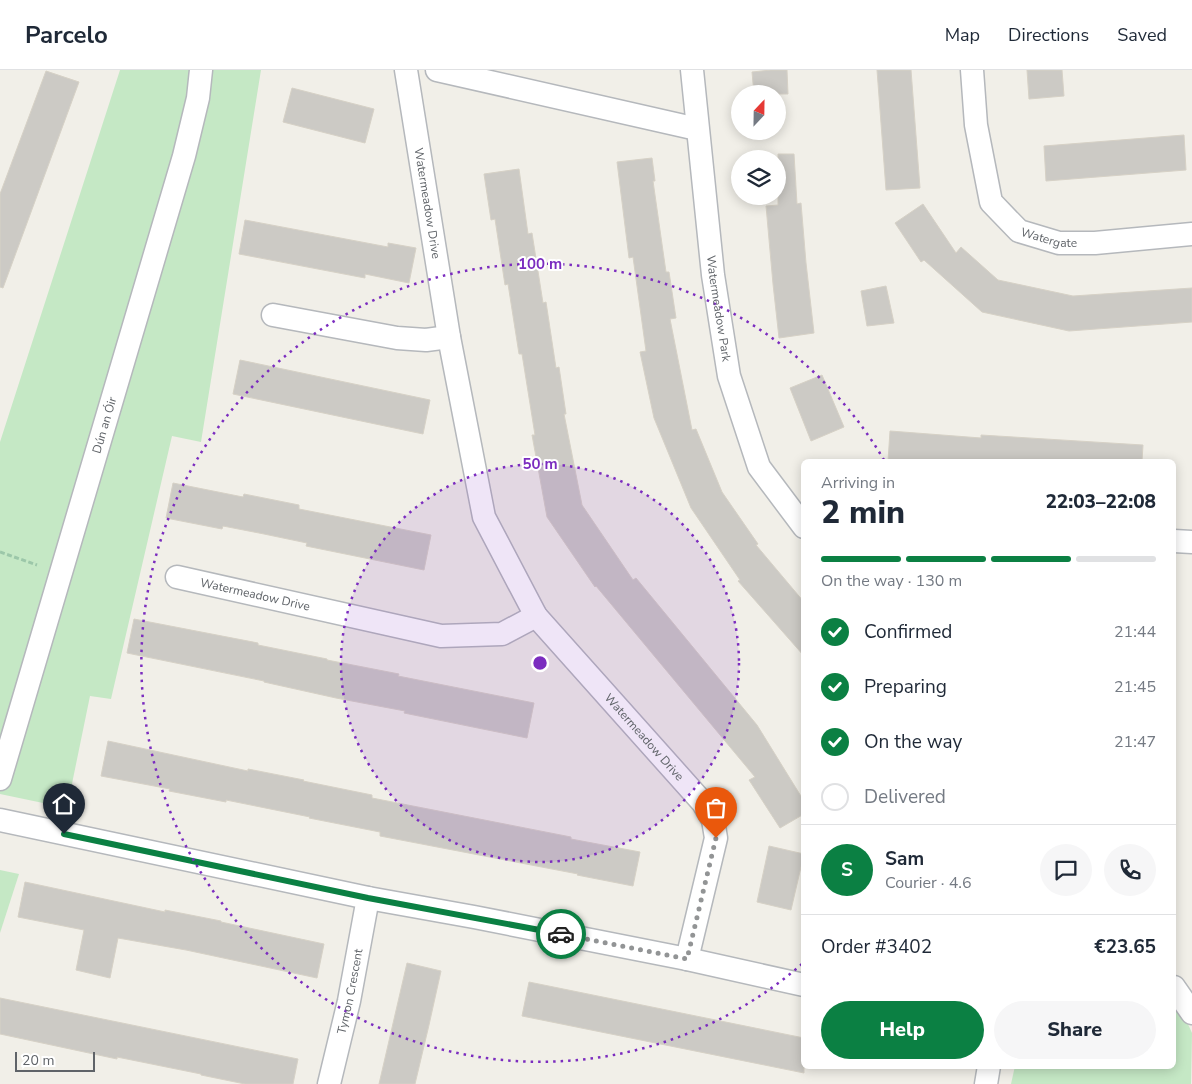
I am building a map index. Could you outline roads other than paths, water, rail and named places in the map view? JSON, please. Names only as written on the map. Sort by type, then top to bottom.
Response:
[{"type":"street","name":"Dún an Óir","points":[[0,779],[184,156],[198,98],[201,70]]},
{"type":"street","name":"Watermeadow Drive","points":[[406,70],[449,337],[484,517],[536,616],[704,803],[713,820],[716,838],[687,959]]},
{"type":"street","points":[[437,70],[697,129]]},
{"type":"street","name":"Watermeadow Park","points":[[692,70],[712,275],[729,376],[759,467],[801,523]]},
{"type":"street","name":"Watergate","points":[[972,70],[976,125],[991,202],[1019,231],[1059,243],[1192,234]]},
{"type":"street","points":[[272,314],[397,338],[426,340],[449,337]]},
{"type":"street","points":[[1176,541],[1192,542]]},
{"type":"street","name":"Watermeadow Drive","points":[[177,577],[441,636],[502,634],[536,616]]},
{"type":"street","points":[[0,820],[368,898],[687,959],[801,984]]},
{"type":"street","name":"Tymon Crescent","points":[[329,1084],[349,1001],[368,898]]},
{"type":"street","points":[[1176,989],[1192,1013]]},
{"type":"street","points":[[986,1084],[988,1069]]}]
